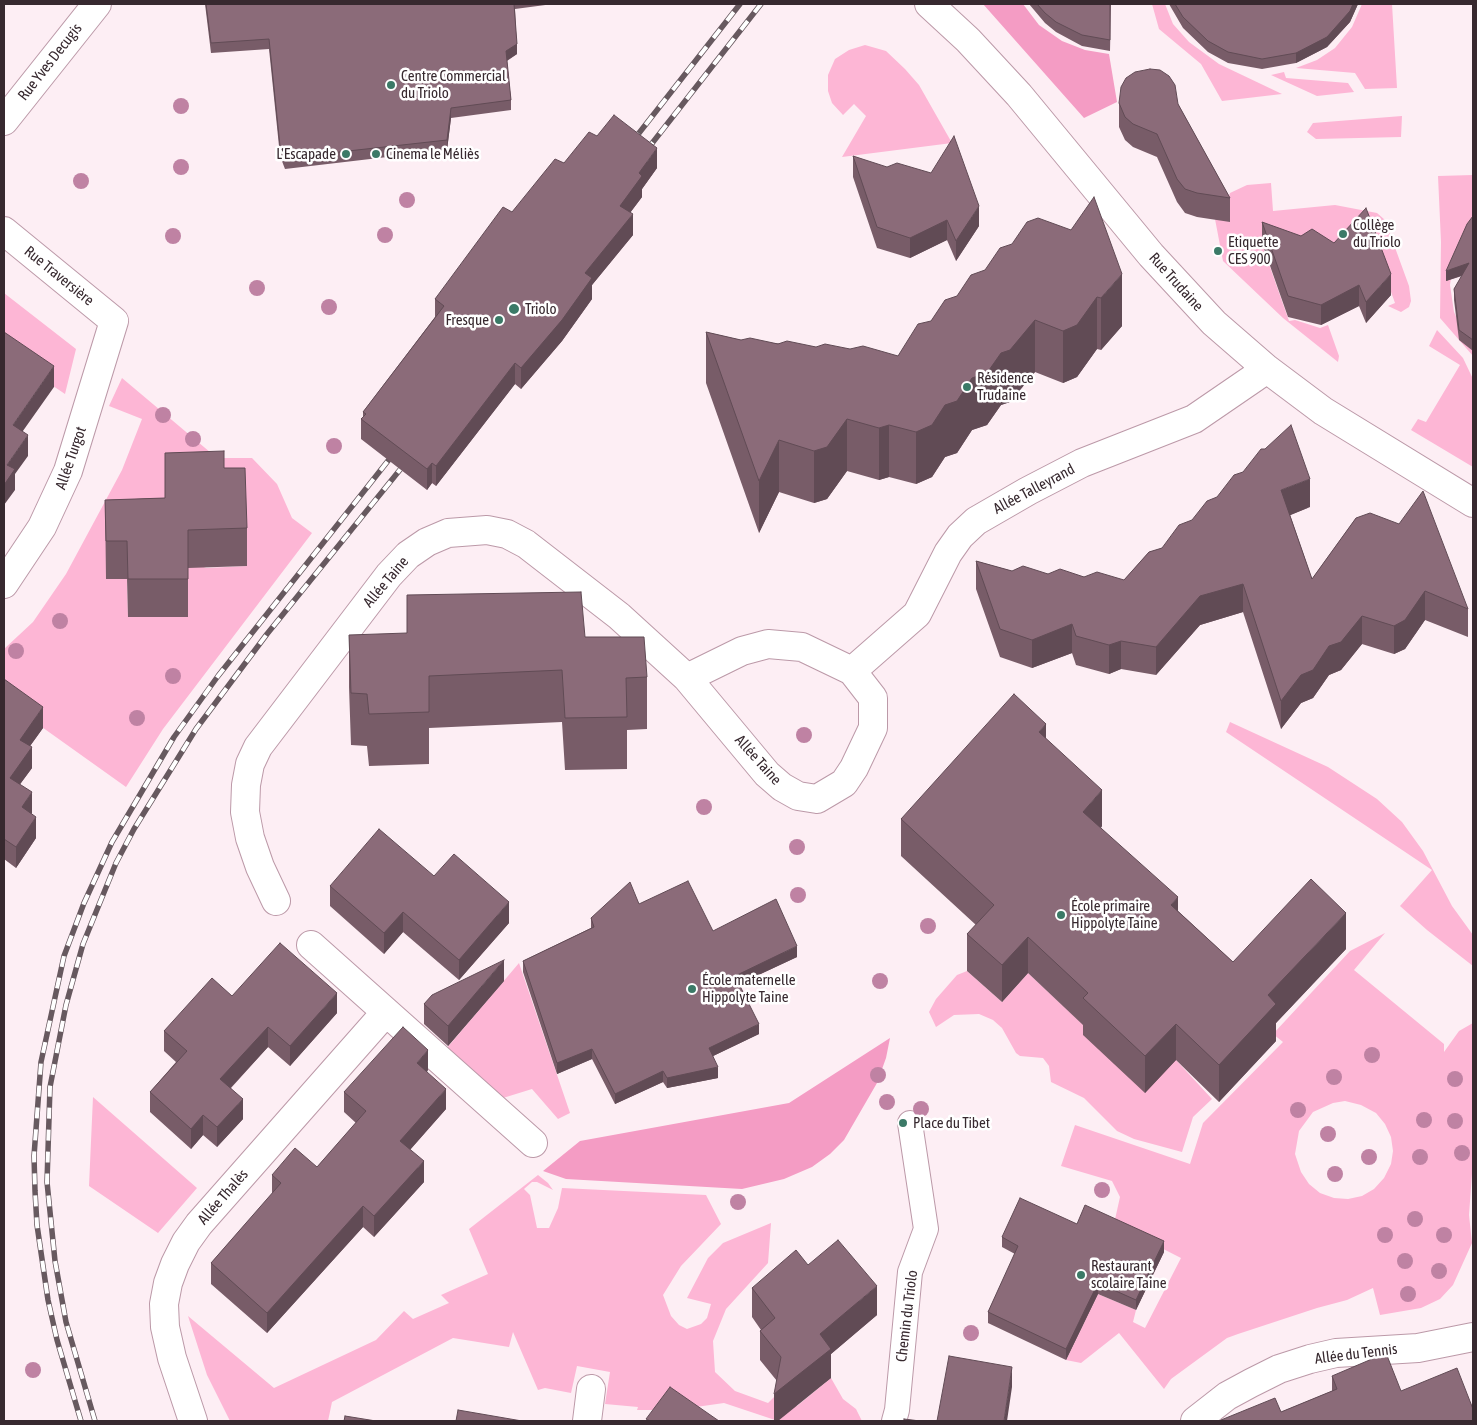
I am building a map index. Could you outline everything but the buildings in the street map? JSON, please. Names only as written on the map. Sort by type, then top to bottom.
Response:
[{"type":"street","name":"Rue Yves Decugis","points":[[4,121],[97,4]]},
{"type":"street","name":"Rue Trudaine","points":[[929,4],[968,40],[1019,95],[1188,298],[1267,369],[1342,424],[1473,503]]},
{"type":"street","name":"Rue Traversière","points":[[4,231],[114,321]]},
{"type":"street","name":"Allée Turgot","points":[[4,584],[42,527],[68,471],[114,321]]},
{"type":"street","name":"Allée Talleyrand","points":[[852,671],[917,614],[948,553],[960,536],[976,521],[1074,467],[1194,419],[1267,369]]},
{"type":"street","name":"Allée Taine","points":[[276,900],[260,867],[250,838],[245,812],[246,785],[250,764],[258,747],[390,575],[408,555],[427,542],[448,533],[487,530],[507,534],[526,544],[618,616],[687,678],[767,774],[798,796],[817,798],[844,783],[854,768],[873,728],[873,698],[852,671],[802,647],[768,644],[742,651],[687,678]]},
{"type":"street","points":[[311,945],[533,1143]]},
{"type":"street","name":"Allée Thalès","points":[[193,1421],[172,1358],[165,1327],[164,1304],[168,1283],[175,1264],[186,1242],[199,1224],[386,1012]]},
{"type":"street","name":"Chemin du Triolo","points":[[894,1421],[898,1410],[910,1272],[926,1229],[910,1123]]},
{"type":"street","name":"Allée du Tennis","points":[[1195,1421],[1227,1396],[1279,1369],[1310,1359],[1336,1353],[1418,1348],[1473,1337]]},
{"type":"street","points":[[587,1421],[591,1389]]},
{"type":"shaded area","points":[[983,4],[1023,4],[1039,25],[1062,41],[1085,50],[1109,54],[1117,102],[1084,118]]},
{"type":"shaded area","points":[[1152,4],[1165,4],[1173,24],[1189,42],[1219,64],[1282,94],[1222,101],[1201,64],[1159,29]]},
{"type":"shaded area","points":[[1362,4],[1392,4],[1397,88],[1365,89],[1355,73],[1296,68],[1317,60],[1335,48],[1352,27]]},
{"type":"shaded area","points":[[865,45],[886,51],[905,69],[919,85],[952,143],[842,157],[866,116],[854,104],[843,115],[832,103],[828,91],[828,75],[835,59],[849,50]]},
{"type":"shaded area","points":[[1284,72],[1286,78],[1348,83],[1354,92],[1317,96],[1271,75]]},
{"type":"shaded area","points":[[1402,116],[1401,137],[1316,139],[1307,132],[1313,123]]},
{"type":"shaded area","points":[[1473,175],[1473,223],[1454,257],[1450,285],[1454,312],[1465,337],[1473,348],[1473,356],[1440,318],[1441,242],[1438,176]]},
{"type":"shaded area","points":[[1271,183],[1273,211],[1335,205],[1377,213],[1385,220],[1409,286],[1411,301],[1409,307],[1401,312],[1388,306],[1395,303],[1368,228],[1337,256],[1272,244],[1264,250],[1289,321],[1295,320],[1320,328],[1328,325],[1339,356],[1338,362],[1283,318],[1223,261],[1215,219],[1226,206],[1230,193],[1247,185]]},
{"type":"shaded area","points":[[4,293],[76,349],[65,394],[4,353]]},
{"type":"shaded area","points":[[1437,330],[1463,358],[1473,379],[1473,467],[1411,430],[1418,419],[1426,422],[1460,365],[1429,346]]},
{"type":"shaded area","points":[[122,378],[217,458],[252,458],[277,484],[292,518],[312,533],[163,729],[126,787],[4,700],[4,649],[33,622],[66,574],[122,470],[142,419],[109,406]],"holes":[[[165,536],[247,566],[206,568],[188,560],[128,617],[127,579]]]},
{"type":"shaded area","points":[[1230,722],[1328,767],[1377,799],[1402,822],[1423,851],[1452,906],[1473,935],[1473,966],[1400,906],[1432,870],[1226,732]]},
{"type":"shaded area","points":[[1385,933],[1354,970],[1444,1044],[1444,1052],[1459,1031],[1473,1023],[1473,1160],[1469,1215],[1472,1243],[1453,1285],[1440,1299],[1421,1308],[1380,1315],[1373,1288],[1347,1300],[1238,1334],[1227,1338],[1171,1379],[1164,1389],[1119,1333],[1081,1363],[1066,1360],[1098,1294],[1136,1310],[1133,1322],[1145,1328],[1181,1258],[1114,1224],[1120,1197],[1112,1181],[1061,1166],[1075,1125],[1190,1164],[1203,1123],[1283,1042],[1273,1034],[1350,951]],"holes":[[[1345,1101],[1361,1105],[1376,1113],[1385,1124],[1391,1137],[1393,1151],[1391,1164],[1384,1178],[1374,1189],[1362,1196],[1348,1199],[1334,1198],[1320,1193],[1309,1184],[1301,1172],[1295,1154],[1299,1131],[1313,1112],[1333,1103]]]},
{"type":"shaded area","points":[[519,963],[570,1113],[558,1119],[532,1089],[503,1098],[446,1049]]},
{"type":"shaded area","points":[[967,971],[1002,1002],[1028,973],[1088,1029],[1176,1060],[1212,1099],[1193,1117],[1182,1152],[1134,1139],[1117,1131],[1084,1098],[1051,1082],[1049,1066],[1043,1058],[1020,1056],[1016,1053],[1002,1028],[993,1020],[979,1014],[954,1015],[936,1027],[929,1012],[936,999],[957,975]]},
{"type":"shaded area","points":[[890,1038],[886,1058],[877,1083],[844,1140],[830,1154],[812,1167],[784,1179],[742,1189],[566,1179],[543,1171],[580,1141],[789,1103]]},
{"type":"shaded area","points":[[93,1097],[197,1188],[158,1233],[89,1186]]},
{"type":"shaded area","points":[[538,1175],[553,1190],[537,1182],[532,1182],[524,1189],[530,1195],[537,1228],[549,1228],[558,1208],[562,1188],[706,1195],[721,1224],[681,1266],[663,1295],[671,1316],[679,1325],[687,1329],[701,1324],[707,1318],[711,1304],[687,1298],[708,1258],[723,1243],[771,1223],[768,1263],[726,1309],[713,1341],[715,1372],[735,1391],[768,1403],[783,1388],[797,1406],[831,1378],[843,1399],[856,1409],[862,1421],[778,1421],[724,1403],[675,1410],[637,1410],[638,1407],[605,1404],[610,1372],[577,1366],[571,1393],[545,1388],[538,1390],[513,1332],[509,1347],[453,1338],[332,1402],[328,1421],[230,1421],[207,1375],[188,1316],[274,1388],[376,1340],[404,1311],[413,1319],[449,1303],[441,1295],[488,1274],[469,1229]]},
{"type":"railway","points":[[632,142],[740,4]]},
{"type":"railway","points":[[646,151],[761,4]]},
{"type":"railway","points":[[81,1421],[57,1340],[48,1300],[37,1225],[35,1191],[34,1156],[41,1062],[64,956],[84,903],[112,842],[174,737],[218,676],[391,457]]},
{"type":"railway","points":[[95,1421],[66,1322],[55,1261],[47,1182],[50,1087],[66,1005],[83,944],[116,863],[134,829],[196,729],[267,634],[403,466]]},
{"type":"place","name":"Centre Commercial du Triolo","points":[[391,85]]},
{"type":"place","name":"L'Escapade","points":[[346,154]]},
{"type":"place","name":"Cinema le Méliès","points":[[376,154]]},
{"type":"place","name":"Collège du Triolo","points":[[1343,234]]},
{"type":"place","name":"Etiquette CES 900","points":[[1218,251]]},
{"type":"place","name":"Triolo","points":[[514,309]]},
{"type":"place","name":"Fresque","points":[[499,320]]},
{"type":"place","name":"Résidence Trudaine","points":[[967,387]]},
{"type":"place","name":"École primaire Hippolyte Taine","points":[[1061,915]]},
{"type":"place","name":"École maternelle Hippolyte Taine","points":[[692,989]]},
{"type":"place","name":"Place du Tibet","points":[[903,1123]]},
{"type":"place","name":"Restaurant scolaire Taine","points":[[1081,1275]]}]
